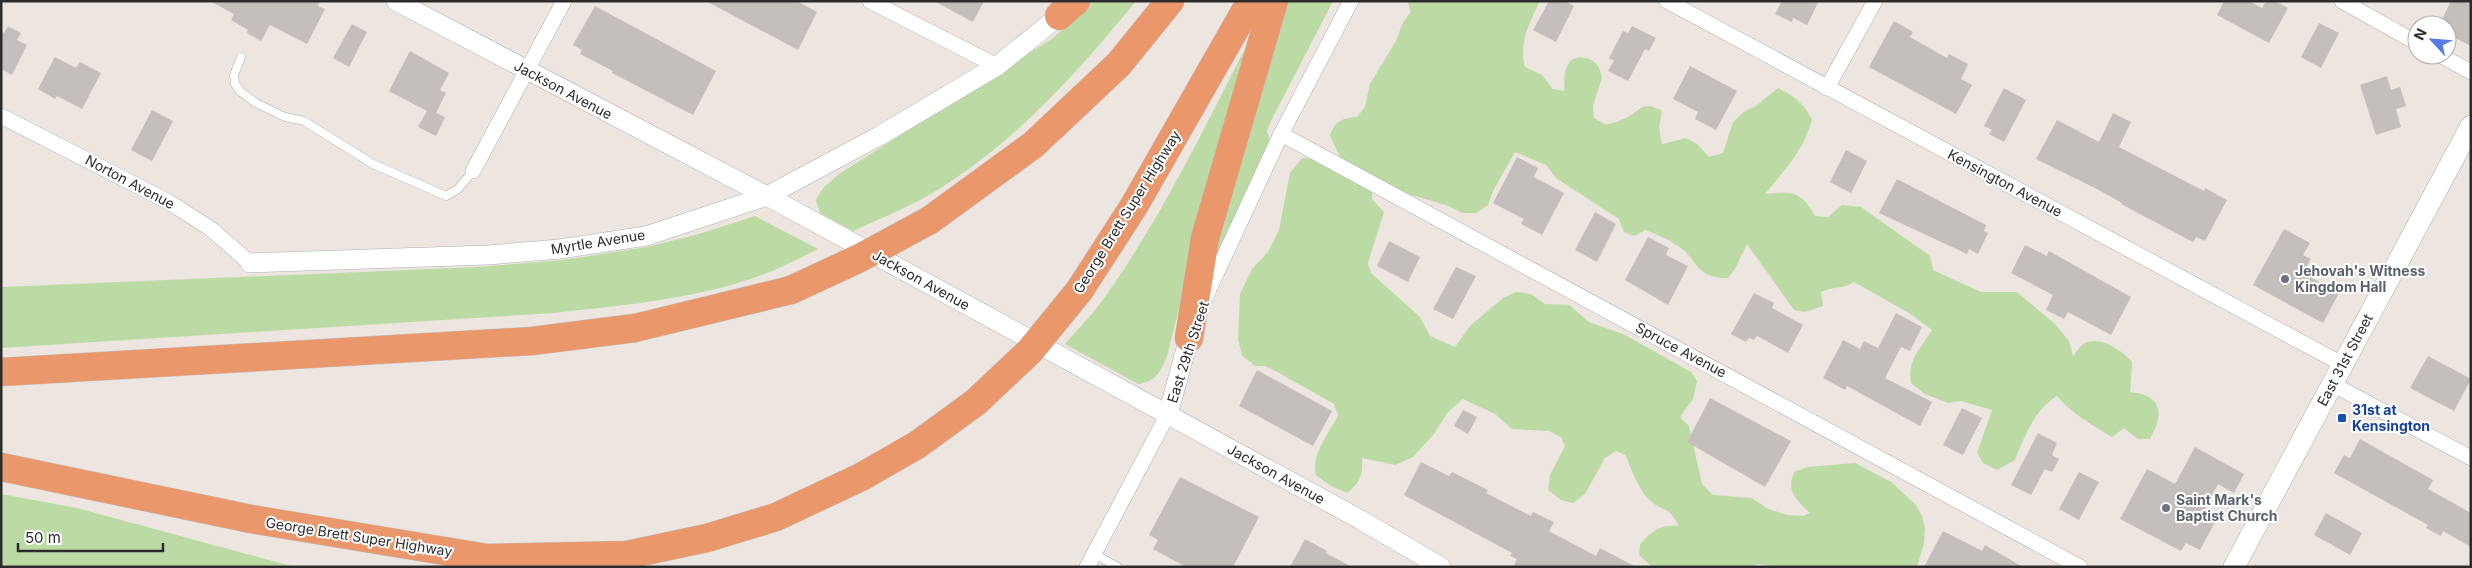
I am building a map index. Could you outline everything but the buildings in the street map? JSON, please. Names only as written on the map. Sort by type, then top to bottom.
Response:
[{"type":"highway","points":[[1,372],[532,341],[635,328],[791,290],[860,258],[930,220],[1033,145],[1119,64],[1170,1]]},
{"type":"highway","name":"George Brett Super Highway","points":[[1,467],[252,519],[487,558],[627,555],[707,538],[776,517],[861,478],[917,445],[976,402],[1030,350],[1079,291],[1134,206],[1251,1]]},
{"type":"highway","points":[[1189,338],[1205,238],[1274,1]]},
{"type":"main road","name":"East 31st Street","points":[[2234,567],[2470,129]]},
{"type":"street","name":"Jackson Avenue","points":[[396,1],[767,196],[1168,414],[1441,567]]},
{"type":"street","points":[[473,171],[564,1]]},
{"type":"street","points":[[870,1],[997,66],[1068,6]]},
{"type":"street","points":[[1281,134],[1351,1]]},
{"type":"street","name":"Kensington Avenue","points":[[1667,1],[2342,364]]},
{"type":"street","points":[[1827,88],[1875,1]]},
{"type":"street","points":[[2342,1],[2407,37]]},
{"type":"street","points":[[2457,64],[2471,72]]},
{"type":"street","name":"Myrtle Avenue","points":[[250,262],[488,255],[560,249],[646,236],[767,196],[879,136],[997,66]]},
{"type":"street","name":"Norton Avenue","points":[[1,116],[170,202],[211,229],[250,262]]},
{"type":"street","name":"East 29th Street","points":[[1090,560],[1168,414],[1189,338],[1212,280],[1281,134]]},
{"type":"street","name":"Spruce Avenue","points":[[1281,134],[2080,567]]},
{"type":"street","points":[[2332,384],[2471,458]]},
{"type":"lane","points":[[241,57],[234,75],[235,84],[242,92],[256,103],[285,117],[304,121],[373,164],[410,182],[446,196],[458,189],[473,171]]},
{"type":"lane","points":[[1090,560],[1118,567]]},
{"type":"green space","points":[[1094,1],[1136,1],[1063,85],[1009,137],[980,160],[950,182],[918,201],[853,231],[820,213],[816,200],[823,188],[839,174],[1053,38]]},
{"type":"green space","points":[[1289,1],[1333,1],[1271,121],[1267,131],[1270,142],[1210,271],[1212,245]]},
{"type":"green space","points":[[1407,1],[1540,1],[1524,41],[1523,58],[1525,67],[1542,75],[1553,89],[1564,91],[1565,73],[1569,63],[1575,58],[1592,60],[1598,66],[1602,77],[1593,106],[1594,118],[1606,125],[1626,118],[1643,107],[1651,106],[1662,111],[1659,127],[1662,144],[1686,138],[1697,144],[1709,157],[1723,153],[1733,122],[1745,111],[1756,106],[1778,88],[1789,94],[1802,104],[1812,119],[1799,150],[1787,168],[1765,194],[1795,194],[1805,202],[1815,216],[1828,217],[1842,205],[1861,207],[1930,256],[1933,270],[1981,292],[2017,292],[2055,324],[2069,341],[2073,356],[2083,344],[2089,341],[2103,342],[2117,349],[2132,362],[2130,392],[2149,397],[2158,407],[2159,414],[2155,430],[2150,439],[2138,439],[2124,428],[2112,437],[2076,414],[2057,396],[2042,408],[2036,416],[2026,433],[2015,460],[1997,470],[1983,463],[1977,453],[1992,410],[1961,401],[1948,403],[1925,394],[1911,383],[1910,375],[1913,361],[1932,330],[1909,313],[1854,282],[1821,292],[1823,306],[1805,312],[1794,310],[1747,244],[1735,269],[1728,278],[1710,276],[1700,269],[1681,248],[1668,240],[1646,230],[1634,236],[1624,232],[1619,219],[1556,178],[1546,165],[1515,152],[1493,191],[1488,205],[1476,213],[1462,213],[1446,205],[1408,194],[1373,176],[1372,199],[1384,212],[1368,263],[1371,273],[1420,317],[1430,336],[1455,347],[1470,326],[1503,298],[1516,292],[1531,294],[1545,304],[1569,305],[1589,322],[1625,335],[1691,372],[1697,381],[1693,399],[1680,417],[1689,426],[1702,484],[1713,495],[1752,498],[1768,509],[1788,515],[1803,516],[1810,513],[1792,491],[1791,485],[1794,472],[1807,467],[1855,463],[1891,482],[1916,505],[1922,516],[1925,528],[1924,543],[1917,567],[1780,567],[1758,564],[1749,567],[1652,567],[1639,555],[1640,544],[1662,527],[1679,526],[1670,513],[1653,503],[1644,494],[1633,474],[1626,455],[1616,451],[1605,458],[1585,494],[1573,503],[1561,500],[1548,490],[1550,475],[1565,446],[1561,437],[1549,431],[1512,429],[1495,414],[1463,399],[1448,412],[1434,434],[1413,457],[1395,465],[1362,458],[1360,477],[1347,493],[1329,485],[1316,475],[1315,467],[1318,452],[1338,415],[1334,404],[1265,366],[1255,366],[1242,355],[1238,339],[1240,294],[1252,269],[1268,252],[1279,230],[1290,173],[1302,158],[1342,161],[1330,136],[1332,131],[1340,121],[1357,117],[1365,107],[1370,84],[1396,41],[1403,22],[1411,12]]},
{"type":"green space","points":[[1265,10],[1223,136],[1167,356],[1154,378],[1138,384],[1065,344],[1100,304],[1149,229],[1170,193]]},
{"type":"green space","points":[[755,216],[818,249],[770,272],[717,289],[663,300],[608,307],[553,313],[1,348],[1,287],[478,267],[563,260],[647,247],[699,234]]},
{"type":"green space","points":[[1,494],[77,508],[295,567],[1,567]]},
{"type":"place","name":"Jehovah's Witness Kingdom Hall","points":[[2285,279]]},
{"type":"place","name":"31st at Kensington","points":[[2342,418]]},
{"type":"place","name":"Saint Mark's Baptist Church","points":[[2166,508]]}]
